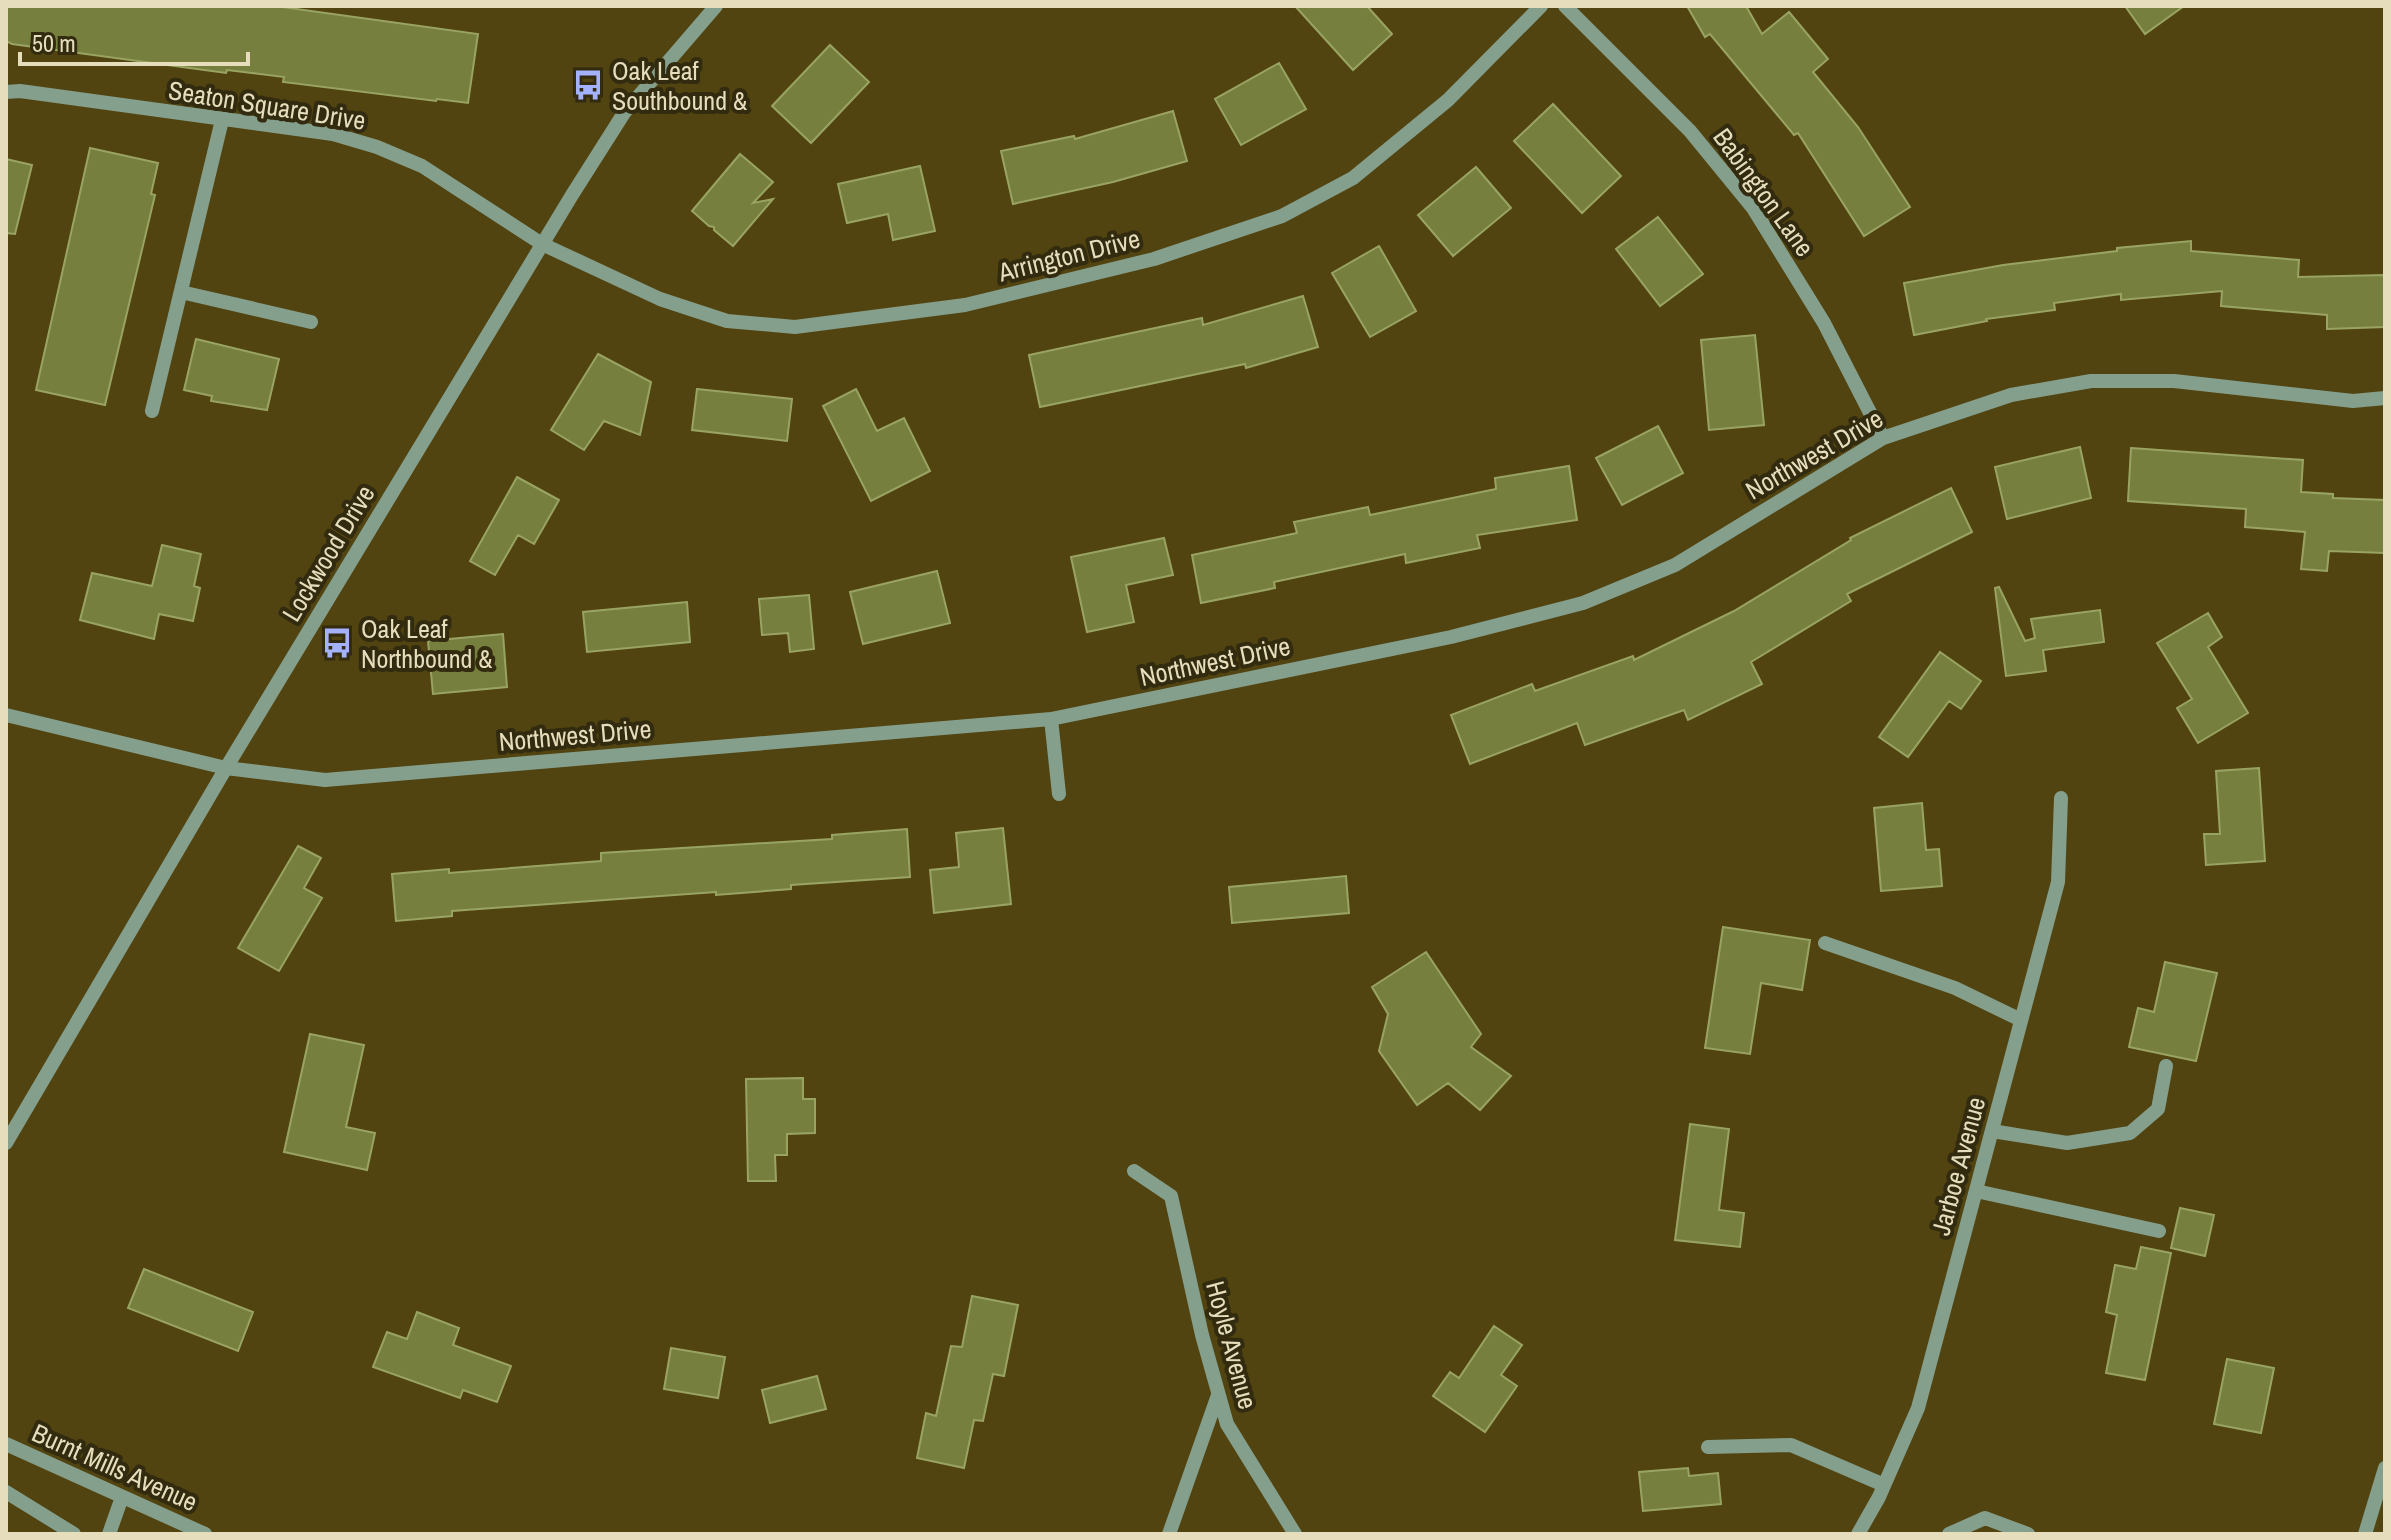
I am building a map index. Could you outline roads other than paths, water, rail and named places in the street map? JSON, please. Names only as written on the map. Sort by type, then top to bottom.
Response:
[{"type":"street","name":"Lockwood Drive","points":[[6,1143],[226,768],[542,244],[624,113],[716,6]]},
{"type":"street","name":"Arrington Drive","points":[[542,244],[660,299],[727,321],[795,327],[965,305],[1154,259],[1282,216],[1353,178],[1448,100],[1541,6]]},
{"type":"street","name":"Babington Lane","points":[[1565,6],[1690,131],[1753,208],[1824,323],[1883,438]]},
{"type":"street","name":"Seaton Square Drive","points":[[6,92],[20,91],[333,134],[377,147],[422,166],[542,244]]},
{"type":"street","points":[[152,411],[222,120]]},
{"type":"street","points":[[181,292],[311,322]]},
{"type":"street","name":"Northwest Drive","points":[[6,715],[226,768],[325,780],[1051,719],[1451,637],[1583,603],[1675,565],[1883,438],[2011,395],[2091,381],[2174,381],[2353,401],[2385,398]]},
{"type":"street","points":[[1051,719],[1059,794]]},
{"type":"street","name":"Jarboe Avenue","points":[[1858,1534],[1884,1485],[1918,1408],[2058,882],[2061,798]]},
{"type":"street","points":[[1825,943],[1955,988],[2021,1020]]},
{"type":"street","points":[[1992,1131],[2067,1143],[2130,1133],[2158,1109],[2166,1066]]},
{"type":"street","name":"Hoyle Avenue","points":[[1134,1171],[1171,1196],[1202,1335],[1227,1424],[1295,1534]]},
{"type":"street","points":[[1976,1191],[2159,1231]]},
{"type":"street","points":[[1169,1534],[1218,1394]]},
{"type":"street","name":"Burnt Mills Avenue","points":[[6,1444],[199,1532]]},
{"type":"street","points":[[1708,1447],[1791,1445],[1884,1485]]},
{"type":"street","points":[[2365,1534],[2385,1468]]},
{"type":"street","points":[[6,1492],[74,1534]]},
{"type":"street","points":[[109,1534],[122,1497]]},
{"type":"street","points":[[1949,1534],[1985,1518],[2028,1534]]},
{"type":"place","name":"Oak Leaf Southbound &","points":[[588,85]]},
{"type":"place","name":"Oak Leaf Northbound &","points":[[337,643]]}]
